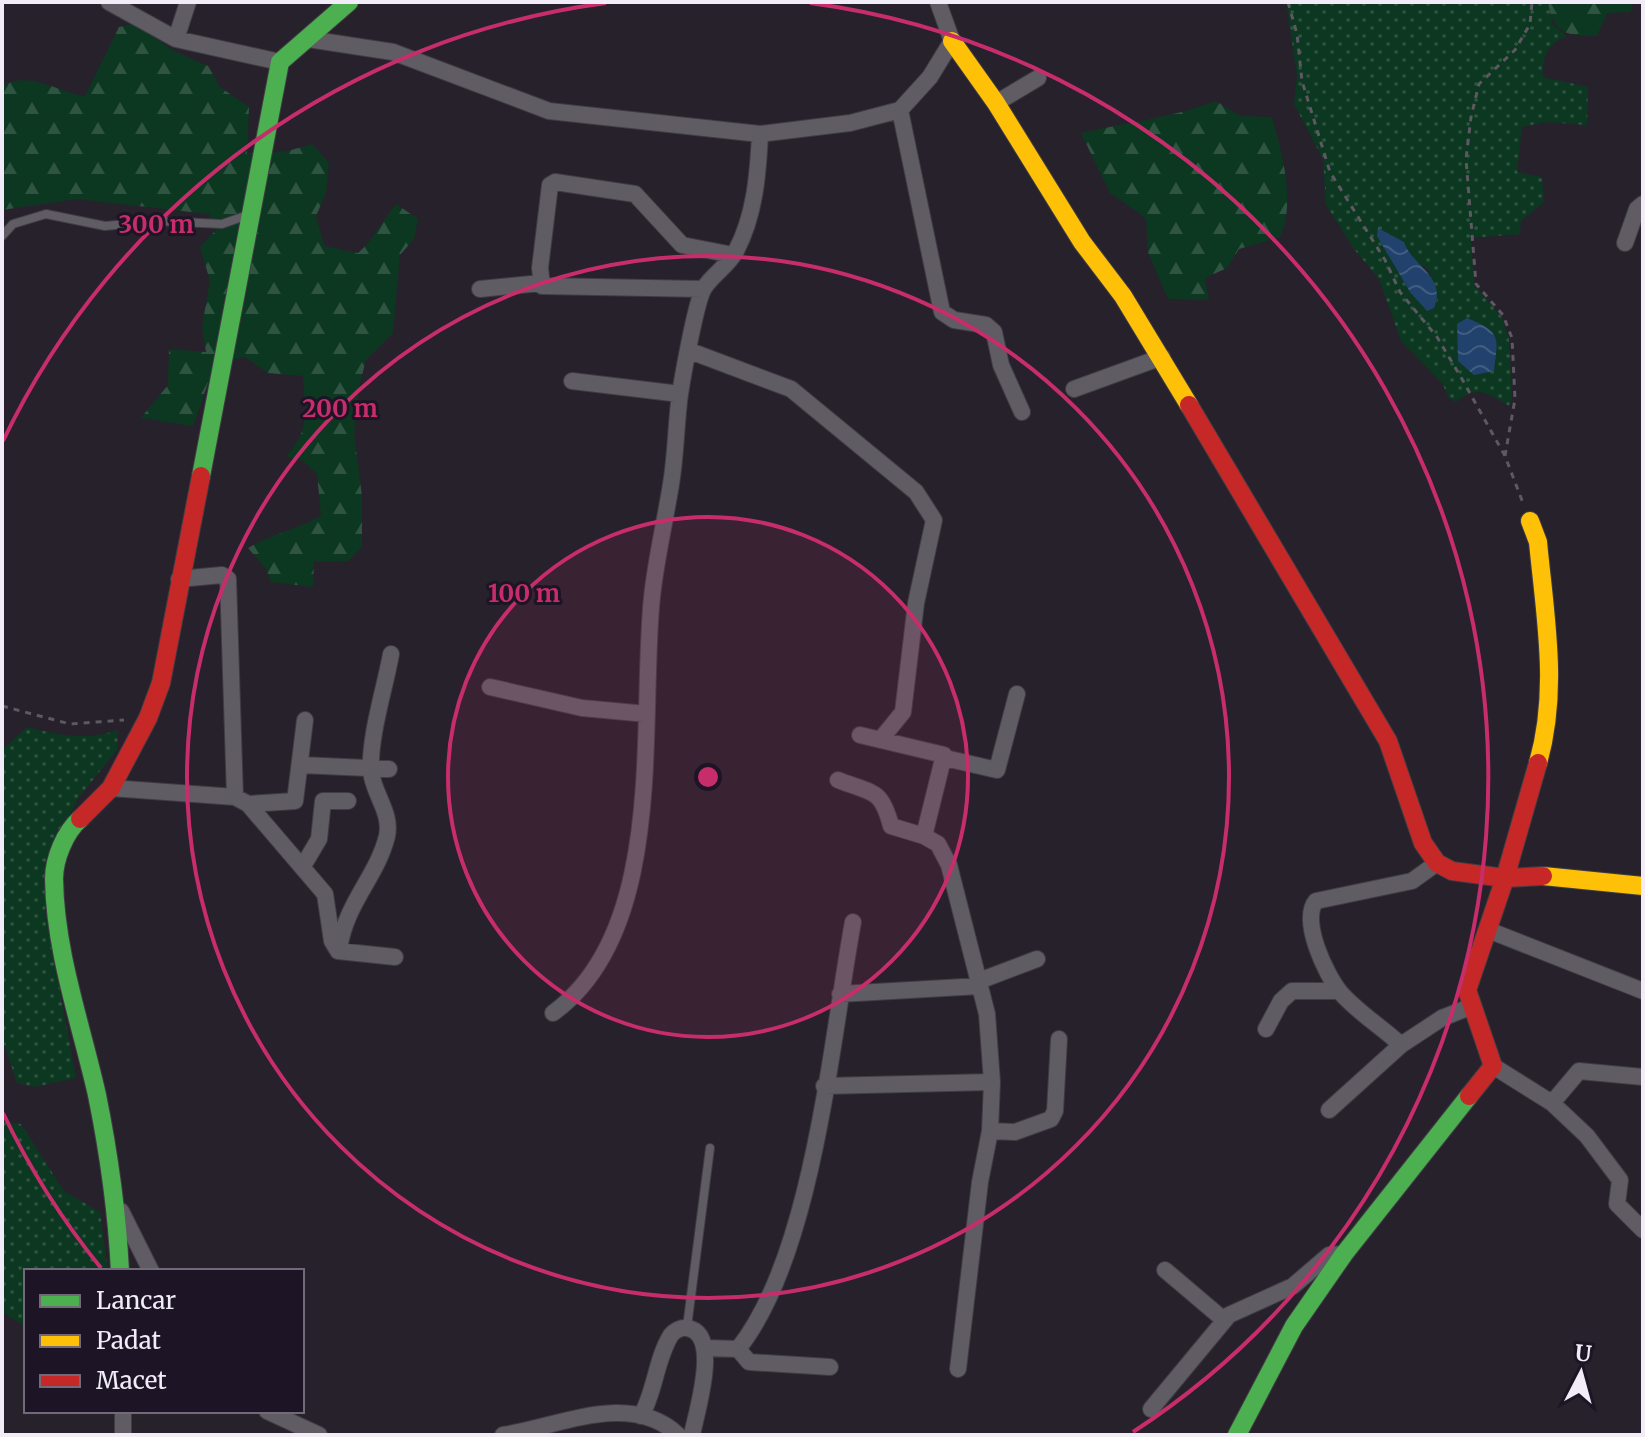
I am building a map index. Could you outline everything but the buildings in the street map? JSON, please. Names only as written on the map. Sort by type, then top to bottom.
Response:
[{"type":"street","points":[[109,2],[176,39],[280,62]]},
{"type":"street","points":[[176,39],[188,2]]},
{"type":"street","points":[[120,1269],[116,1203],[97,1097],[59,935],[54,876],[60,851],[73,825],[111,788],[148,718],[164,672],[179,579],[280,62],[349,2]]},
{"type":"street","points":[[938,2],[952,41],[996,103],[1082,242],[1123,296],[1162,357],[1388,741],[1423,843],[1437,863],[1452,871],[1505,878],[1544,876],[1643,886]]},
{"type":"street","points":[[308,39],[393,52],[549,111],[760,134],[850,123],[900,110],[930,77],[952,41]]},
{"type":"street","points":[[996,103],[1038,78]]},
{"type":"street","points":[[900,110],[942,312],[954,320],[986,325],[994,332],[1001,365],[1022,412]]},
{"type":"street","points":[[553,1013],[575,992],[593,968],[620,909],[640,833],[652,596],[671,483],[680,394],[703,289],[733,255],[754,202],[760,134]]},
{"type":"street","points":[[541,283],[548,189],[552,183],[635,194],[682,245],[733,255]]},
{"type":"street","points":[[1625,243],[1637,209],[1643,204]]},
{"type":"street","points":[[480,289],[541,283],[542,286],[703,289]]},
{"type":"street","points":[[690,351],[791,389],[916,492],[934,520],[916,603],[903,712],[881,739]]},
{"type":"street","points":[[1074,389],[1162,357]]},
{"type":"street","points":[[572,381],[680,394]]},
{"type":"street","points":[[1530,521],[1538,542],[1551,690],[1546,735],[1505,878],[1467,990],[1470,1007],[1493,1066],[1552,1103],[1587,1136],[1620,1180],[1617,1204],[1643,1230]]},
{"type":"street","points":[[179,579],[222,575],[228,579],[241,800],[325,894],[332,941],[338,951]]},
{"type":"street","points":[[338,951],[348,912],[388,833],[386,814],[371,768],[391,654]]},
{"type":"street","points":[[490,687],[582,708],[647,714]]},
{"type":"street","points":[[860,735],[997,770],[1017,694]]},
{"type":"street","points":[[111,788],[241,800],[295,801],[305,720]]},
{"type":"street","points":[[924,836],[945,758]]},
{"type":"street","points":[[301,765],[389,769]]},
{"type":"street","points":[[838,780],[879,796],[888,809],[891,826],[924,836],[943,851],[987,1014],[992,1082],[990,1131],[980,1182],[958,1369]]},
{"type":"street","points":[[303,866],[319,839],[323,801],[348,801]]},
{"type":"street","points":[[1401,1045],[1339,991],[1310,925],[1313,904],[1322,899],[1412,881],[1437,863]]},
{"type":"street","points":[[738,1349],[777,1276],[811,1162],[853,922]]},
{"type":"street","points":[[1488,930],[1643,991]]},
{"type":"street","points":[[338,951],[395,957]]},
{"type":"street","points":[[840,994],[980,983],[1037,959]]},
{"type":"street","points":[[1266,1029],[1281,1001],[1292,991],[1339,991]]},
{"type":"street","points":[[1329,1110],[1401,1045],[1442,1018],[1470,1007]]},
{"type":"street","points":[[990,1131],[1015,1132],[1051,1119],[1055,1111],[1059,1039]]},
{"type":"street","points":[[1237,1435],[1294,1326],[1344,1254],[1493,1066]]},
{"type":"street","points":[[1552,1103],[1579,1071],[1643,1077]]},
{"type":"street","points":[[824,1086],[992,1082]]},
{"type":"street","points":[[116,1203],[150,1269]]},
{"type":"street","points":[[1151,1409],[1224,1320],[1293,1286],[1329,1255],[1344,1254]]},
{"type":"street","points":[[1165,1270],[1224,1320]]},
{"type":"street","points":[[641,1416],[652,1397],[671,1336],[687,1328],[698,1334],[706,1348],[692,1435]]},
{"type":"street","points":[[706,1348],[738,1349],[749,1362],[830,1367]]},
{"type":"street","points":[[123,1413],[123,1435]]},
{"type":"street","points":[[271,1413],[319,1435]]},
{"type":"street","points":[[503,1435],[608,1413],[641,1416],[678,1435]]},
{"type":"lane","points":[[2,236],[13,224],[46,214],[105,226],[114,222],[158,221],[222,224],[249,214]]},
{"type":"lane","points":[[687,1328],[710,1148]]},
{"type":"path","points":[[1288,2],[1302,81],[1330,172],[1385,260],[1400,292],[1437,337],[1505,456],[1530,521]]},
{"type":"path","points":[[1505,456],[1515,399],[1512,338],[1503,315],[1476,284],[1466,159],[1479,84],[1515,50],[1530,24],[1532,2]]},
{"type":"path","points":[[2,706],[70,724],[148,718]]},
{"type":"green space","points":[[1286,2],[1548,2],[1553,25],[1567,36],[1547,52],[1543,77],[1588,87],[1587,125],[1546,122],[1522,127],[1517,172],[1542,177],[1544,202],[1521,221],[1520,234],[1471,238],[1474,285],[1501,316],[1509,339],[1512,398],[1509,406],[1482,392],[1470,393],[1456,402],[1449,398],[1442,383],[1401,341],[1379,279],[1354,249],[1326,205],[1323,159],[1294,104],[1297,76]],"holes":[[[1377,236],[1429,270],[1437,301],[1410,292]]]},
{"type":"green space","points":[[1548,2],[1633,2],[1631,12],[1607,13],[1597,36],[1563,31],[1554,21]]},
{"type":"green space","points":[[134,24],[176,52],[208,66],[220,87],[249,107],[247,154],[288,151],[312,144],[329,163],[326,193],[316,216],[324,246],[358,253],[396,204],[418,219],[414,239],[400,255],[393,333],[366,360],[359,387],[354,433],[362,496],[362,547],[348,561],[314,562],[313,587],[271,582],[266,569],[248,548],[321,516],[317,474],[302,460],[286,457],[294,447],[305,420],[303,376],[268,373],[245,357],[215,363],[193,426],[141,418],[168,385],[169,349],[206,352],[202,326],[210,281],[200,247],[216,230],[209,214],[76,199],[2,210],[2,86],[22,80],[33,81],[85,96],[119,27]]},
{"type":"green space","points":[[1216,101],[1240,116],[1272,117],[1286,177],[1285,224],[1280,237],[1239,249],[1227,268],[1205,278],[1209,300],[1168,299],[1148,252],[1146,218],[1110,193],[1081,133],[1166,116]]},
{"type":"green space","points":[[27,727],[84,736],[118,730],[117,750],[79,797],[49,854],[45,910],[76,1078],[35,1087],[17,1083],[2,1038],[2,750]]},
{"type":"green space","points":[[2,1121],[21,1124],[64,1191],[100,1212],[108,1269],[24,1269],[24,1326],[2,1312]]},
{"type":"water","points":[[1378,228],[1404,242],[1432,279],[1437,297],[1434,308],[1427,311],[1410,292],[1377,236]]},
{"type":"water","points":[[1467,318],[1487,328],[1496,338],[1494,371],[1474,375],[1458,361],[1457,324]]},
{"type":"traffic: fast","points":[[201,476],[280,62],[349,2]]},
{"type":"traffic: fast","points":[[80,819],[65,838],[58,855],[54,879],[55,906],[64,961],[105,1139],[115,1205],[120,1269]]},
{"type":"traffic: fast","points":[[1237,1435],[1294,1326],[1344,1254],[1469,1096]]},
{"type":"traffic: slow","points":[[952,41],[996,103],[1082,242],[1123,296],[1189,405]]},
{"type":"traffic: slow","points":[[1530,521],[1538,542],[1547,625],[1549,681],[1548,708],[1538,763]]},
{"type":"traffic: slow","points":[[1543,876],[1643,886]]},
{"type":"traffic: jam","points":[[1189,405],[1388,741],[1423,843],[1437,863],[1452,871],[1505,878],[1543,876]]},
{"type":"traffic: jam","points":[[80,819],[111,788],[148,718],[161,683],[201,476]]},
{"type":"traffic: jam","points":[[1469,1096],[1493,1066],[1467,990],[1505,878],[1538,763]]}]
